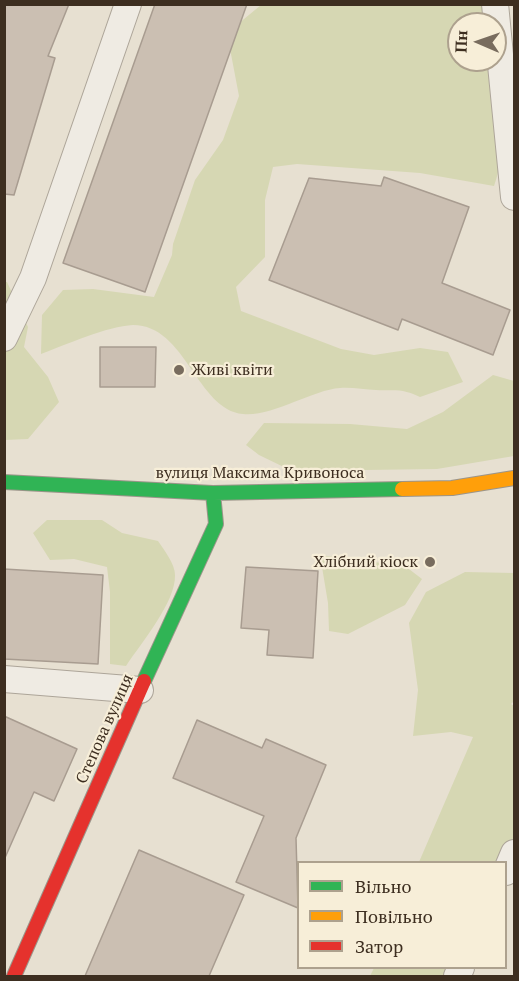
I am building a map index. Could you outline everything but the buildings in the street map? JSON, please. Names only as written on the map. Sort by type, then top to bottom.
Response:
[{"type":"street","name":"вулиця Максима Кривоноса","points":[[4,482],[213,493],[452,488],[514,478]]},
{"type":"street","name":"Степова вулиця","points":[[14,976],[140,690],[200,564],[216,524],[213,493]]},
{"type":"lane","points":[[4,338],[33,278],[128,4]]},
{"type":"lane","points":[[495,4],[514,197]]},
{"type":"lane","points":[[4,679],[140,690]]},
{"type":"lane","points":[[507,870],[514,853]]},
{"type":"green space","points":[[261,5],[494,5],[490,12],[447,12],[447,72],[492,72],[501,139],[501,155],[494,186],[420,173],[297,164],[273,167],[265,200],[265,257],[236,287],[241,311],[341,349],[374,355],[420,348],[448,352],[463,382],[420,397],[408,392],[340,388],[317,393],[279,408],[254,414],[243,414],[227,409],[214,398],[179,352],[166,338],[151,329],[133,325],[123,326],[87,336],[41,354],[42,315],[63,290],[93,289],[154,297],[172,255],[173,244],[195,180],[223,140],[239,96],[227,33]]},
{"type":"green space","points":[[4,282],[7,282],[28,327],[24,347],[48,377],[59,402],[28,439],[5,440]]},
{"type":"green space","points":[[493,375],[514,381],[514,456],[437,469],[292,471],[259,455],[246,445],[264,423],[350,424],[407,429],[443,412]]},
{"type":"green space","points":[[47,520],[102,520],[122,533],[158,541],[171,562],[175,575],[170,597],[164,610],[126,666],[110,664],[110,592],[107,567],[74,559],[50,560],[33,533]]},
{"type":"green space","points":[[320,555],[405,566],[422,579],[405,605],[348,634],[329,631],[328,603]]},
{"type":"green space","points":[[465,572],[514,573],[514,701],[511,704],[514,706],[514,838],[503,861],[419,861],[473,737],[451,732],[413,736],[418,690],[409,623],[426,592]]},
{"type":"green space","points":[[374,969],[454,969],[451,976],[370,976]]},
{"type":"traffic: fast","points":[[4,482],[213,493],[402,489]]},
{"type":"traffic: fast","points":[[144,681],[216,524],[213,493]]},
{"type":"traffic: slow","points":[[402,489],[452,488],[514,478]]},
{"type":"traffic: jam","points":[[14,976],[144,681]]},
{"type":"place","name":"Живі квіти","points":[[179,370]]},
{"type":"place","name":"Хлібний кіоск","points":[[430,562]]}]
